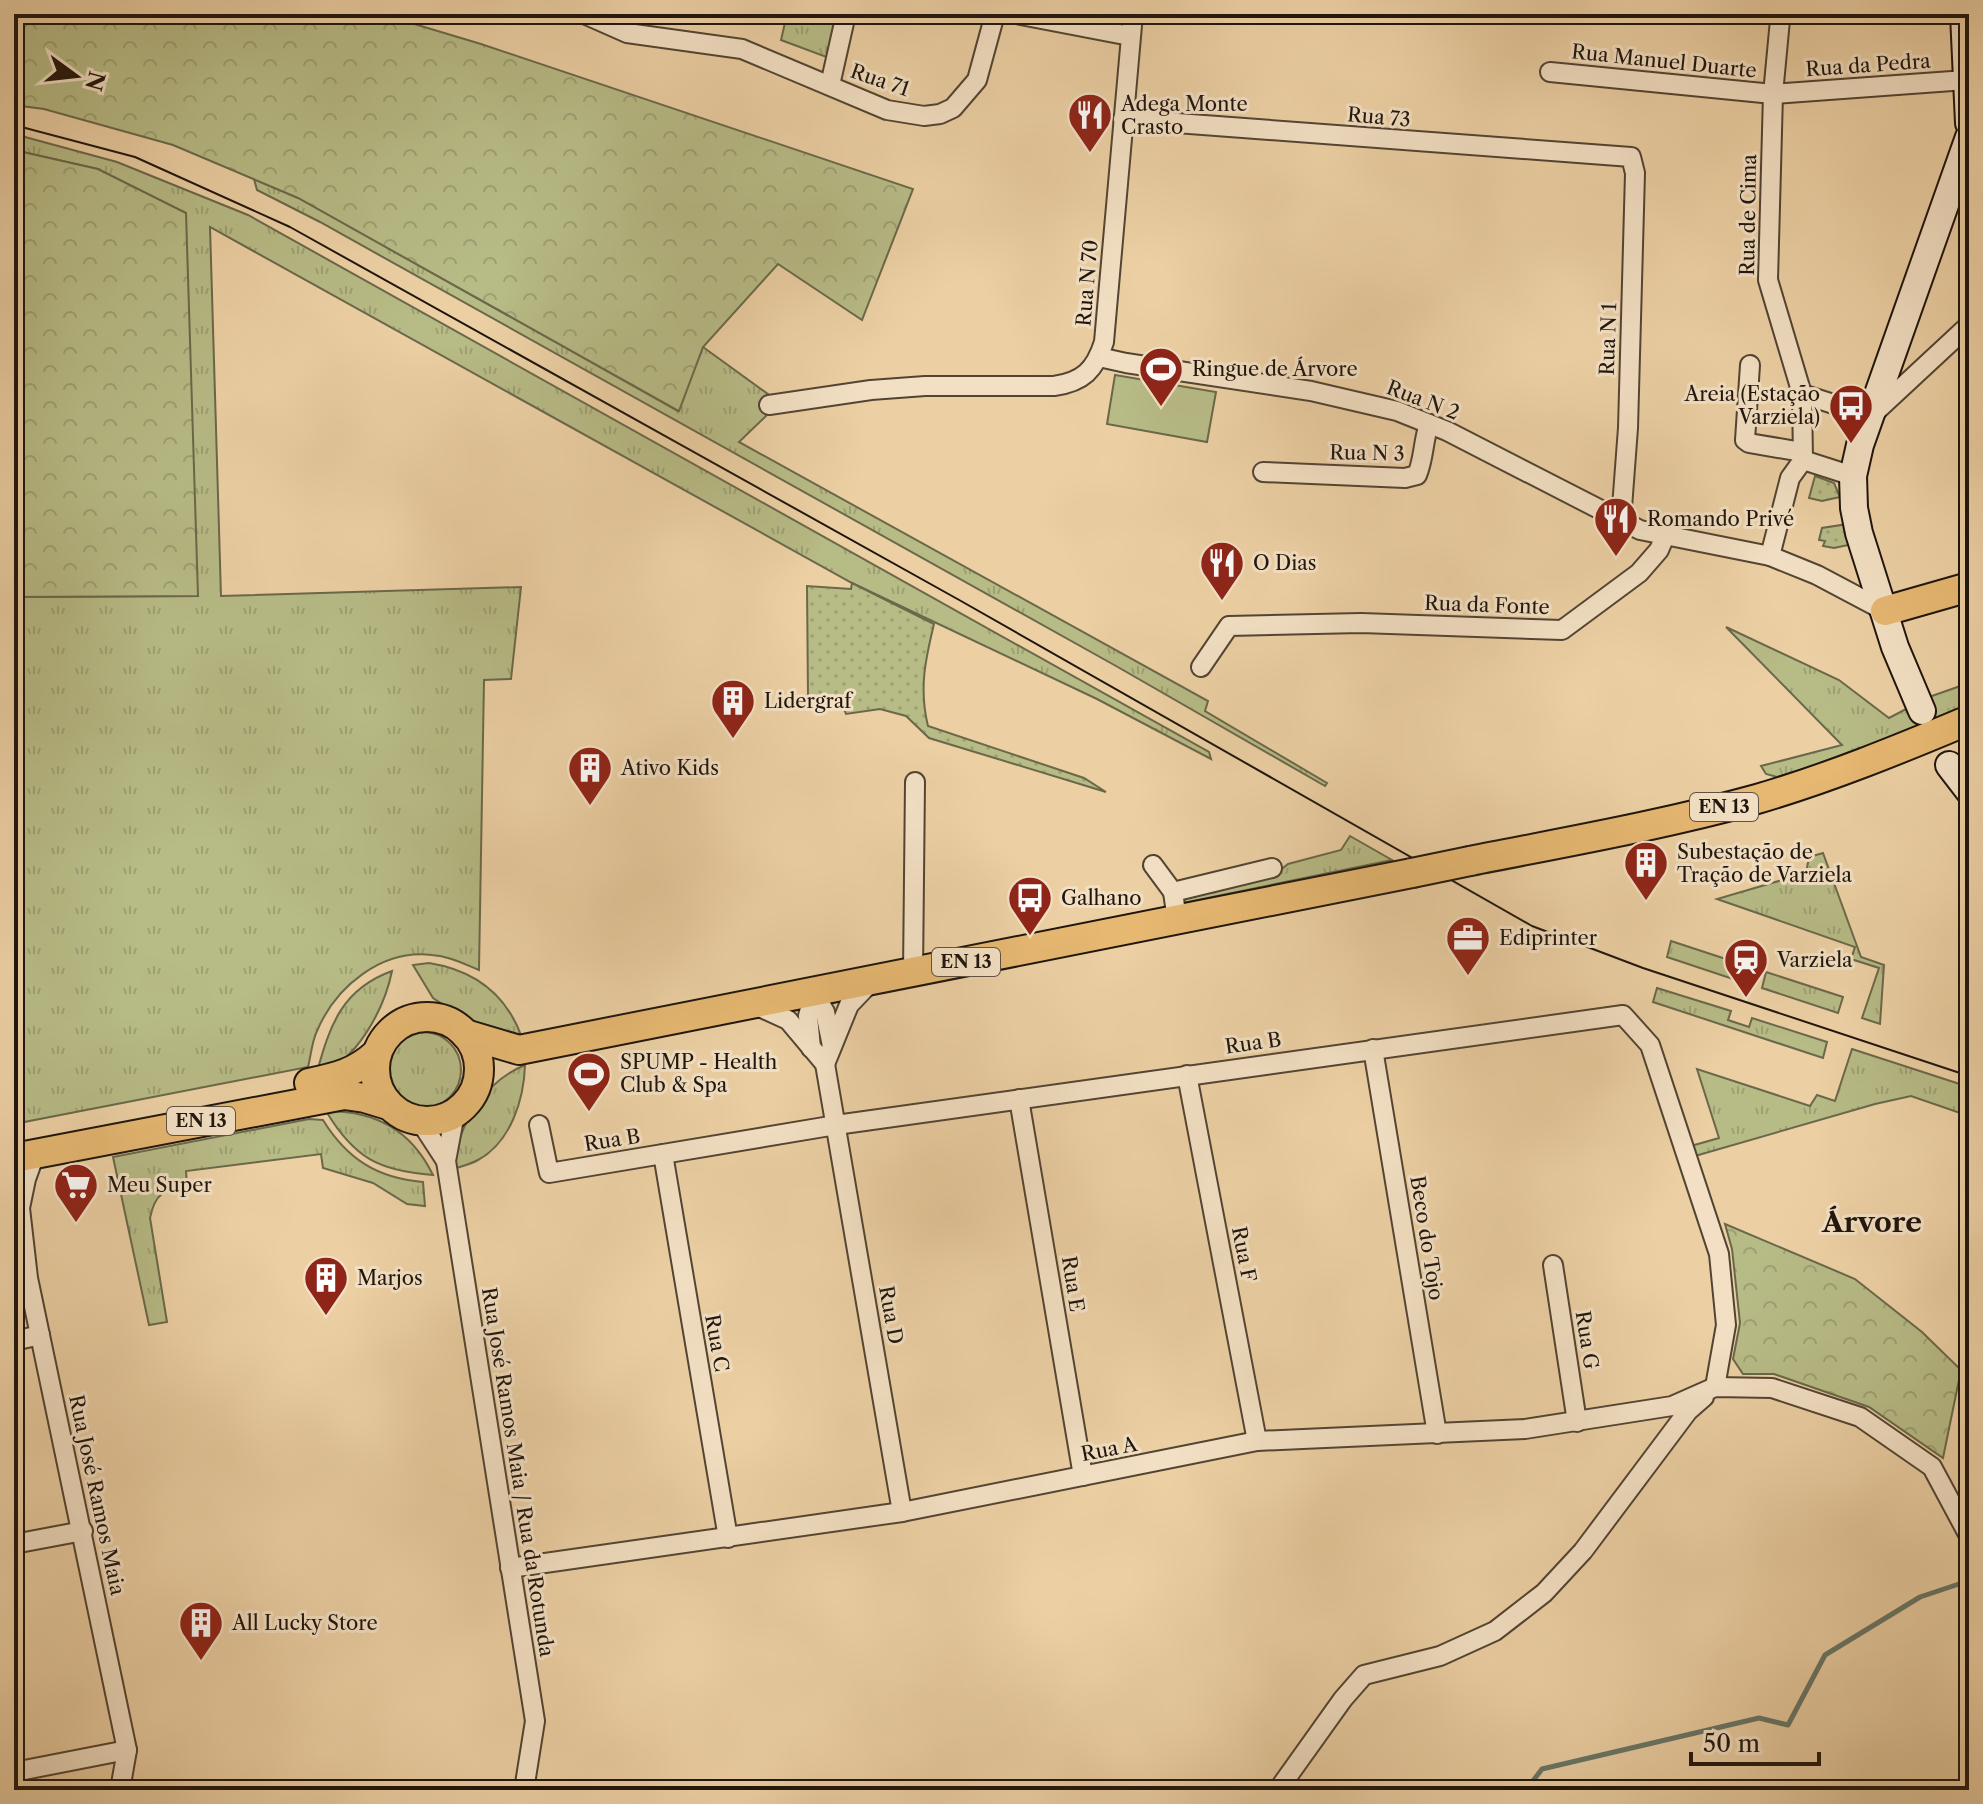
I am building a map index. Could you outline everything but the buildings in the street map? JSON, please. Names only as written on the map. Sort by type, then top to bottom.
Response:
[{"type":"main road","points":[[1885,611],[1969,587]]},
{"type":"main road","name":"EN 13","points":[[21,1151],[171,1110],[342,1076],[360,1069],[376,1054],[385,1037],[398,1025],[415,1018],[433,1017],[451,1023],[465,1034],[519,1050],[755,1005],[1651,825],[1758,799],[1883,756],[1969,720]]},
{"type":"main road","points":[[465,1034],[475,1049],[479,1067],[477,1085]]},
{"type":"main road","name":"EN 13","points":[[455,1113],[464,1106],[477,1085],[519,1050]]},
{"type":"main road","points":[[376,1054],[375,1081],[388,1105]]},
{"type":"main road","name":"EN 13","points":[[21,1151],[344,1095],[388,1105],[402,1116],[420,1121]]},
{"type":"main road","points":[[420,1121],[438,1121],[455,1113]]},
{"type":"street","name":"Rua 71","points":[[584,14],[627,33],[742,49],[887,110],[924,116],[953,108],[977,80],[995,14]]},
{"type":"street","name":"Rua 71","points":[[830,85],[846,14]]},
{"type":"street","points":[[1016,14],[1130,36]]},
{"type":"street","name":"Rua N 70","points":[[769,405],[871,390],[925,386],[1054,386],[1073,383],[1085,376],[1099,357],[1104,342],[1133,14]]},
{"type":"street","name":"Rua de Cima","points":[[1770,556],[1790,478],[1802,456],[1802,394],[1768,280],[1773,94],[1780,20],[1777,14]]},
{"type":"street","points":[[1961,14],[1969,123]]},
{"type":"street","name":"Rua Manuel Duarte","points":[[1550,72],[1773,94]]},
{"type":"street","name":"Rua da Pedra","points":[[1773,94],[1966,80]]},
{"type":"street","name":"Rua 73","points":[[1123,119],[1631,157]]},
{"type":"street","points":[[1922,711],[1895,647],[1859,533],[1853,476],[1969,137]]},
{"type":"street","name":"Rua N 1","points":[[1621,521],[1627,444],[1635,189],[1631,157]]},
{"type":"street","points":[[1871,416],[1969,325]]},
{"type":"street","name":"Rua N 2","points":[[1099,357],[1341,397],[1397,411],[1429,424],[1621,521],[1650,534],[1665,536]]},
{"type":"street","points":[[1750,365],[1745,440],[1802,456],[1853,476]]},
{"type":"street","points":[[1802,394],[1871,416]]},
{"type":"street","name":"Rua N 3","points":[[1263,472],[1405,478],[1417,475],[1421,465],[1422,443],[1429,424]]},
{"type":"street","points":[[1665,536],[1770,556],[1817,575],[1885,611]]},
{"type":"street","name":"Rua da Fonte","points":[[1201,667],[1229,626],[1361,623],[1562,630],[1639,573],[1659,550],[1665,536]]},
{"type":"street","points":[[1949,765],[1969,791]]},
{"type":"street","points":[[913,973],[915,782]]},
{"type":"street","points":[[1153,865],[1173,892],[1177,920]]},
{"type":"street","points":[[1173,892],[1272,868]]},
{"type":"street","points":[[755,1005],[788,1020],[825,1064],[849,1005],[871,982]]},
{"type":"street","points":[[814,993],[825,1012],[832,1046]]},
{"type":"street","points":[[811,1048],[808,1016],[814,993]]},
{"type":"street","name":"Rua B","points":[[539,1125],[549,1173],[836,1125],[1623,1015],[1650,1045],[1719,1254],[1726,1325],[1715,1387]]},
{"type":"street","name":"Beco do Tojo","points":[[1373,1049],[1437,1434]]},
{"type":"street","name":"Rua D","points":[[825,1064],[902,1512]]},
{"type":"street","name":"Rua F","points":[[1187,1075],[1257,1441]]},
{"type":"street","name":"Rua E","points":[[1019,1099],[1083,1476]]},
{"type":"street","name":"Rua José Ramos Maia / Rua da Rotunda","points":[[455,1113],[446,1161],[535,1721],[524,1790]]},
{"type":"street","name":"Rua José Ramos Maia / Rua da Rotunda","points":[[420,1121],[446,1161]]},
{"type":"street","name":"Rua José Ramos Maia","points":[[21,1151],[26,1179],[17,1202],[28,1278],[127,1750],[120,1790]]},
{"type":"street","name":"Rua C","points":[[663,1154],[728,1538]]},
{"type":"street","name":"Rua G","points":[[1553,1265],[1577,1422]]},
{"type":"street","points":[[14,1341],[40,1335]]},
{"type":"street","points":[[1278,1790],[1343,1699],[1364,1675],[1440,1656],[1495,1631],[1544,1593],[1583,1551],[1688,1411],[1715,1387],[1772,1388],[1860,1417],[1932,1467],[1969,1536]]},
{"type":"street","name":"Rua A","points":[[510,1568],[902,1512],[1257,1441],[1525,1429],[1672,1406],[1715,1387]]},
{"type":"street","points":[[14,1544],[83,1531]]},
{"type":"street","points":[[14,1772],[127,1750]]},
{"type":"green space","points":[[14,14],[381,14],[481,44],[913,189],[862,320],[778,264],[703,347],[679,411],[298,198],[173,145],[44,109],[14,105]]},
{"type":"green space","points":[[787,14],[839,14],[829,58],[781,40]]},
{"type":"green space","points":[[14,134],[117,162],[248,215],[1209,752],[1211,759],[1097,699],[852,583],[210,227],[221,596],[521,587],[511,679],[484,680],[479,970],[450,959],[413,955],[396,958],[363,974],[336,999],[325,1015],[315,1035],[308,1067],[14,1124],[14,597],[198,596],[98,169],[14,150]]},
{"type":"green space","points":[[14,150],[98,169],[186,213],[198,596],[14,597]]},
{"type":"green space","points":[[254,179],[299,198],[678,411],[703,347],[772,397],[767,415],[739,442],[1208,701],[1205,711],[1327,783],[1325,786],[1116,666],[320,222],[257,190]]},
{"type":"green space","name":"Ringue de Árvore","points":[[1115,375],[1216,392],[1207,442],[1107,424]]},
{"type":"green space","points":[[1815,476],[1834,483],[1840,497],[1822,501],[1809,498]]},
{"type":"green space","points":[[1848,524],[1853,544],[1834,548],[1823,546],[1825,541],[1819,540],[1822,528]]},
{"type":"green space","points":[[852,583],[934,624],[924,675],[928,726],[1084,778],[1106,792],[929,738],[906,716],[880,709],[846,714],[841,702],[808,696],[807,586],[851,589]]},
{"type":"green space","points":[[1726,627],[1839,680],[1889,718],[1929,697],[1969,683],[1969,708],[1853,754],[1777,777],[1766,774],[1761,766],[1842,745]]},
{"type":"green space","points":[[1350,836],[1392,860],[1183,903],[1188,893],[1278,872],[1288,864],[1341,850]]},
{"type":"green space","points":[[1823,853],[1861,957],[1884,965],[1880,1024],[1862,1018],[1879,968],[1851,959],[1855,947],[1717,899],[1806,873],[1809,857]]},
{"type":"green space","points":[[1671,941],[1744,965],[1739,981],[1667,957]]},
{"type":"green space","points":[[429,963],[460,971],[486,986],[506,1007],[521,1035],[463,1018],[433,998],[413,965]]},
{"type":"green space","points":[[392,971],[383,1001],[356,1047],[344,1059],[317,1072],[333,1024],[350,998],[375,979]]},
{"type":"green space","points":[[1766,972],[1843,997],[1838,1013],[1762,988]]},
{"type":"green space","points":[[1657,988],[1731,1011],[1728,1020],[1749,1027],[1752,1018],[1827,1042],[1823,1058],[1653,1002]]},
{"type":"green space","points":[[423,1032],[437,1035],[450,1043],[458,1056],[461,1070],[458,1084],[450,1097],[437,1105],[423,1108],[409,1105],[396,1097],[388,1084],[385,1070],[388,1056],[396,1043],[409,1035]]},
{"type":"green space","points":[[1852,1049],[1969,1087],[1969,1116],[1911,1096],[1695,1156],[1691,1146],[1719,1138],[1697,1069],[1810,1106],[1817,1095],[1835,1101]]},
{"type":"green space","points":[[525,1065],[522,1092],[507,1131],[489,1152],[454,1169],[461,1137],[475,1107],[497,1082]]},
{"type":"green space","points":[[326,1111],[361,1115],[390,1126],[414,1146],[433,1175],[397,1170],[370,1159],[347,1140]]},
{"type":"green space","points":[[309,1119],[323,1120],[342,1146],[377,1171],[423,1182],[425,1206],[407,1204],[373,1183],[323,1168],[321,1154],[186,1171],[187,1185],[162,1194],[150,1218],[167,1322],[149,1325],[113,1157]]},
{"type":"green space","points":[[1725,1224],[1855,1279],[1922,1332],[1961,1370],[1943,1458],[1869,1407],[1774,1374],[1743,1374],[1733,1359],[1740,1323],[1732,1249]]},
{"type":"waterway","points":[[1526,1790],[1542,1769],[1759,1718],[1788,1725],[1825,1655],[1920,1597],[1969,1579]]},
{"type":"tram line","points":[[14,125],[135,157],[290,227],[961,601],[1532,926],[1643,968],[1969,1076]]},
{"type":"place","name":"Adega Monte Crasto","points":[[1090,154]]},
{"type":"place","name":"Ringue de Árvore","points":[[1161,408]]},
{"type":"place","name":"Areia (Estação Varziela)","points":[[1851,445]]},
{"type":"place","name":"Romando Privé","points":[[1616,558]]},
{"type":"place","name":"O Dias","points":[[1222,602]]},
{"type":"place","name":"Lidergraf","points":[[733,740]]},
{"type":"place","name":"Ativo Kids","points":[[590,807]]},
{"type":"place","name":"Subestação de Tração de Varziela","points":[[1646,902]]},
{"type":"place","name":"Galhano","points":[[1030,937]]},
{"type":"place","name":"Ediprinter","points":[[1468,977]]},
{"type":"place","name":"Varziela","points":[[1746,999]]},
{"type":"place","name":"SPUMP - Health Club & Spa","points":[[589,1113]]},
{"type":"place","name":"Meu Super","points":[[76,1224]]},
{"type":"place","name":"Marjos","points":[[326,1317]]},
{"type":"place","name":"All Lucky Store","points":[[201,1662]]},
{"type":"district","name":"Árvore","points":[[1872,1222]]}]
